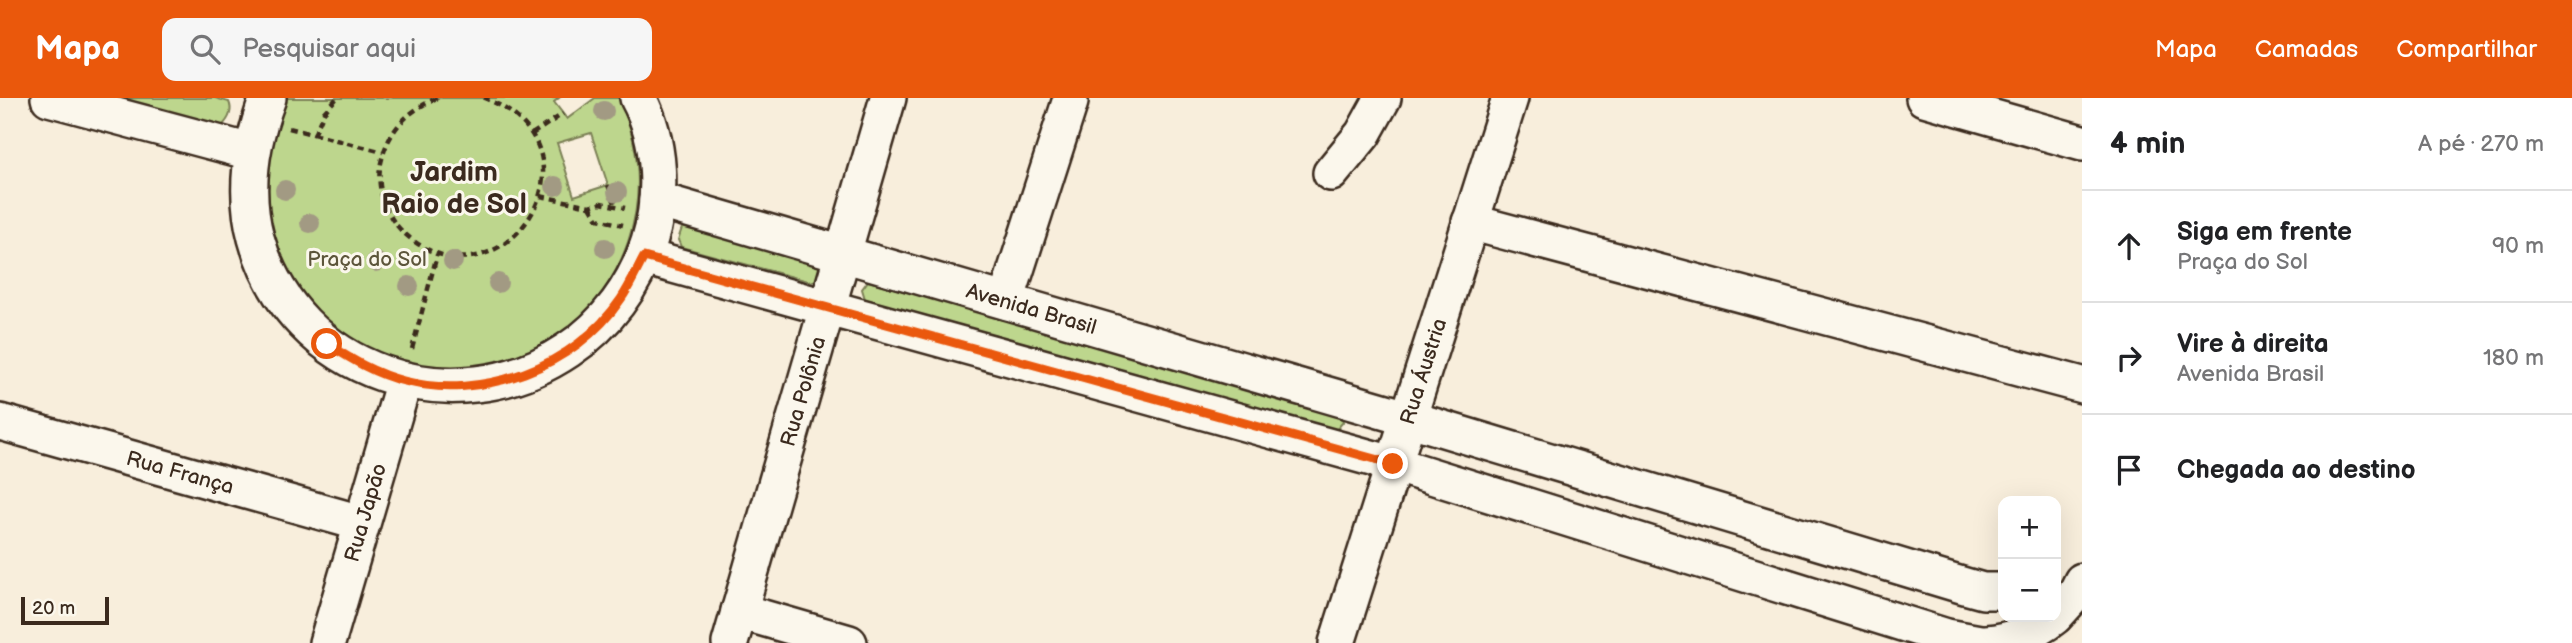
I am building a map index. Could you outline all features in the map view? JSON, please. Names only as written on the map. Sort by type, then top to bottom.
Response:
[{"type":"street","points":[[276,112],[258,124],[251,152],[250,195],[256,238],[272,278],[296,314],[327,344],[355,361],[408,366],[453,387],[502,381],[548,363],[588,336],[621,300],[647,206],[656,154],[648,121],[638,98]]},
{"type":"street","name":"Rua Polônia","points":[[734,627],[888,98]]},
{"type":"street","points":[[1331,173],[1363,134],[1382,98]]},
{"type":"street","name":"Rua Áustria","points":[[1337,643],[1510,98]]},
{"type":"street","points":[[1924,98],[2082,143]]},
{"type":"street","points":[[64,100],[251,152]]},
{"type":"street","points":[[1006,301],[1070,102]]},
{"type":"street","name":"Avenida Brasil","points":[[647,206],[843,254],[1407,418],[1965,586],[1998,592]]},
{"type":"street","points":[[1470,222],[2082,385]]},
{"type":"street","points":[[638,242],[826,307],[1393,464],[1947,637],[1980,643]]},
{"type":"street","name":"Rua Japão","points":[[327,643],[408,366]]},
{"type":"street","name":"Rua França","points":[[0,422],[361,523]]},
{"type":"street","points":[[1695,559],[1709,509]]},
{"type":"street","points":[[2061,573],[2082,556]]},
{"type":"street","points":[[2061,609],[2076,593],[2082,581]]},
{"type":"street","points":[[1986,643],[2019,637],[2046,622]]},
{"type":"street","points":[[734,627],[849,643]]},
{"type":"path","points":[[314,135],[324,112],[337,98]]},
{"type":"path","points":[[438,98],[421,105],[404,117],[391,133],[383,152],[379,177],[384,202],[396,225],[414,243],[437,255],[474,256],[500,246],[522,229],[533,214],[540,196],[542,164],[532,134],[518,117],[501,105],[484,98]]},
{"type":"path","points":[[276,112],[314,135],[383,152]]},
{"type":"path","points":[[532,134],[563,114]]},
{"type":"path","points":[[608,185],[616,206]]},
{"type":"path","points":[[540,196],[590,206],[601,203],[647,206]]},
{"type":"path","points":[[590,206],[597,219],[638,242]]},
{"type":"path","points":[[408,366],[437,255]]},
{"type":"green space","points":[[117,98],[215,98],[229,102],[230,112],[222,126]]},
{"type":"green space","name":"Praça do Sol","points":[[284,98],[559,98],[554,102],[567,119],[595,98],[619,98],[632,134],[637,170],[636,206],[628,242],[599,296],[558,335],[508,359],[454,367],[400,360],[350,338],[308,300],[278,247],[270,228],[265,204],[265,159],[271,132]],"holes":[[[591,133],[608,185],[574,196],[557,143]]]},
{"type":"green space","points":[[683,225],[821,262],[818,279],[812,282],[681,247],[678,240]]},
{"type":"green space","points":[[868,281],[1341,412],[1343,422],[1336,430],[865,299],[862,289]]},
{"type":"district","name":"Jardim Raio de Sol","points":[[454,188]]},
{"type":"route","points":[[327,344],[364,366],[404,381],[453,387],[502,381],[548,363],[588,336],[621,300],[644,257],[1393,464]]}]
